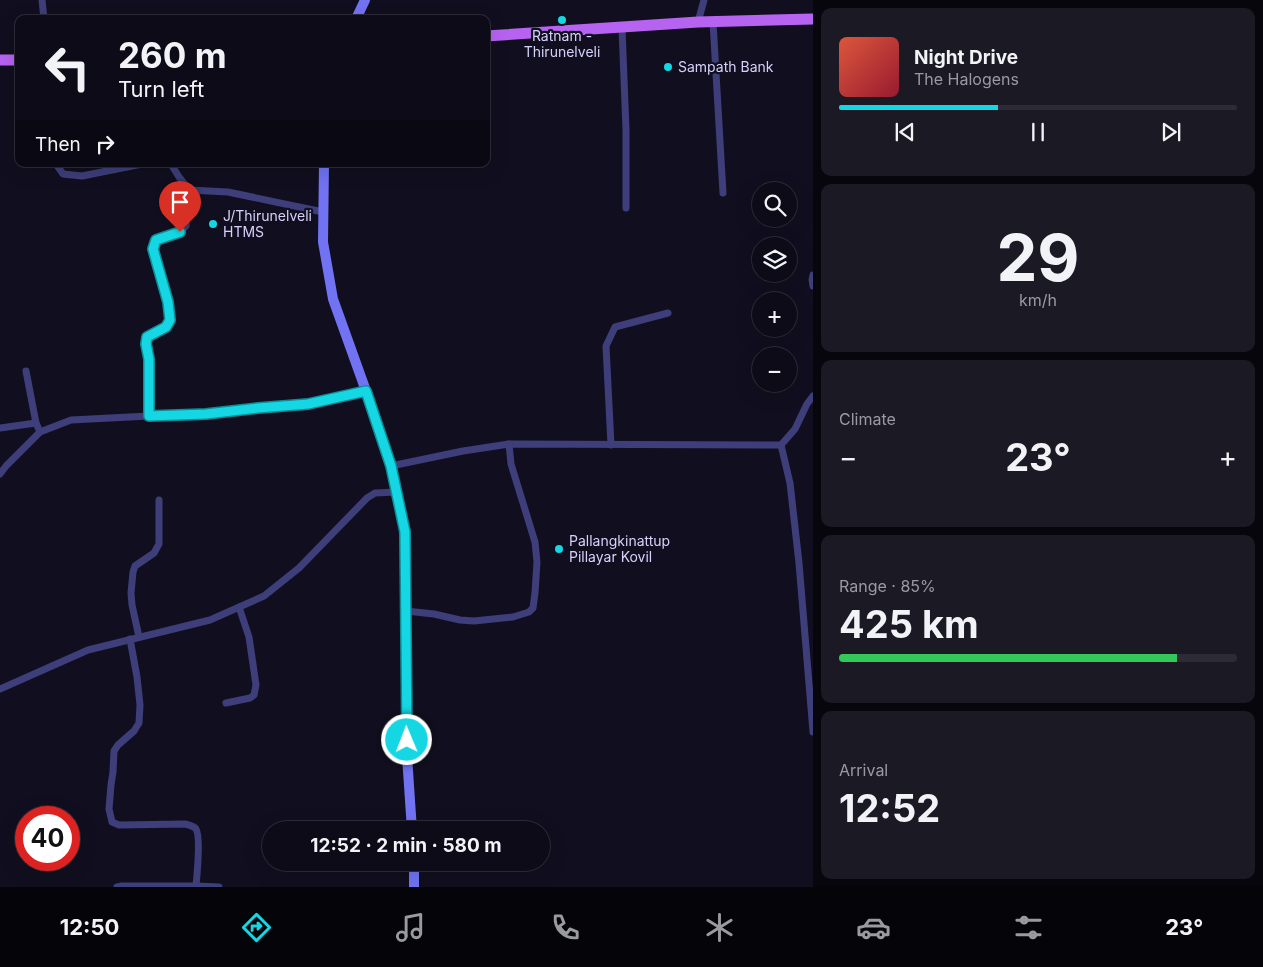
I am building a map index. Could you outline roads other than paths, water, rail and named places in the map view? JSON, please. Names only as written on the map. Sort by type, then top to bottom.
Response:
[{"type":"main road","points":[[490,36],[698,22],[813,19]]},
{"type":"main road","points":[[0,60],[15,60]]},
{"type":"street","points":[[42,0],[44,15]]},
{"type":"street","points":[[358,15],[365,0]]},
{"type":"street","points":[[698,22],[704,0]]},
{"type":"street","points":[[713,22],[723,193]]},
{"type":"street","points":[[622,28],[626,130],[626,208]]},
{"type":"street","points":[[58,167],[63,174],[82,176],[127,167]]},
{"type":"street","points":[[149,416],[147,337],[166,327],[170,320],[168,302],[153,249],[156,240],[180,232],[186,226],[188,206],[189,190],[174,167]]},
{"type":"street","points":[[324,167],[324,242],[333,300],[391,466],[405,532],[407,756],[411,821]]},
{"type":"street","points":[[189,190],[228,192],[323,212]]},
{"type":"street","points":[[813,276],[813,286]]},
{"type":"street","points":[[611,445],[606,346],[615,326],[668,313]]},
{"type":"street","points":[[26,371],[36,423],[40,432]]},
{"type":"street","points":[[0,474],[40,432],[70,420],[206,414],[308,404],[366,391]]},
{"type":"street","points":[[391,466],[508,444],[781,445],[795,429],[813,396]]},
{"type":"street","points":[[0,428],[36,423]]},
{"type":"street","points":[[406,611],[474,621],[513,617],[529,612],[533,608],[537,562],[535,542],[508,444]]},
{"type":"street","points":[[781,445],[791,493],[810,649],[813,732]]},
{"type":"street","points":[[0,689],[88,650],[210,620],[264,596],[299,568],[367,498],[375,493],[396,492]]},
{"type":"street","points":[[139,637],[131,599],[133,572],[135,566],[154,553],[159,544],[158,500]]},
{"type":"street","points":[[226,703],[250,698],[254,695],[256,686],[249,637],[239,607]]},
{"type":"street","points":[[130,639],[137,676],[140,705],[139,723],[134,732],[118,745],[114,751],[109,809],[112,822],[119,825],[185,824],[194,827],[197,830],[198,846],[196,886]]},
{"type":"street","points":[[414,871],[414,887]]},
{"type":"street","points":[[117,887],[220,887]]},
{"type":"place","name":"Ratnam - Thirunelveli","points":[[562,20]]},
{"type":"place","name":"Sampath Bank","points":[[668,67]]},
{"type":"place","name":"J/Thirunelveli HTMS","points":[[213,224]]},
{"type":"place","name":"Pallangkinattup Pillayar Kovil","points":[[559,549]]}]
